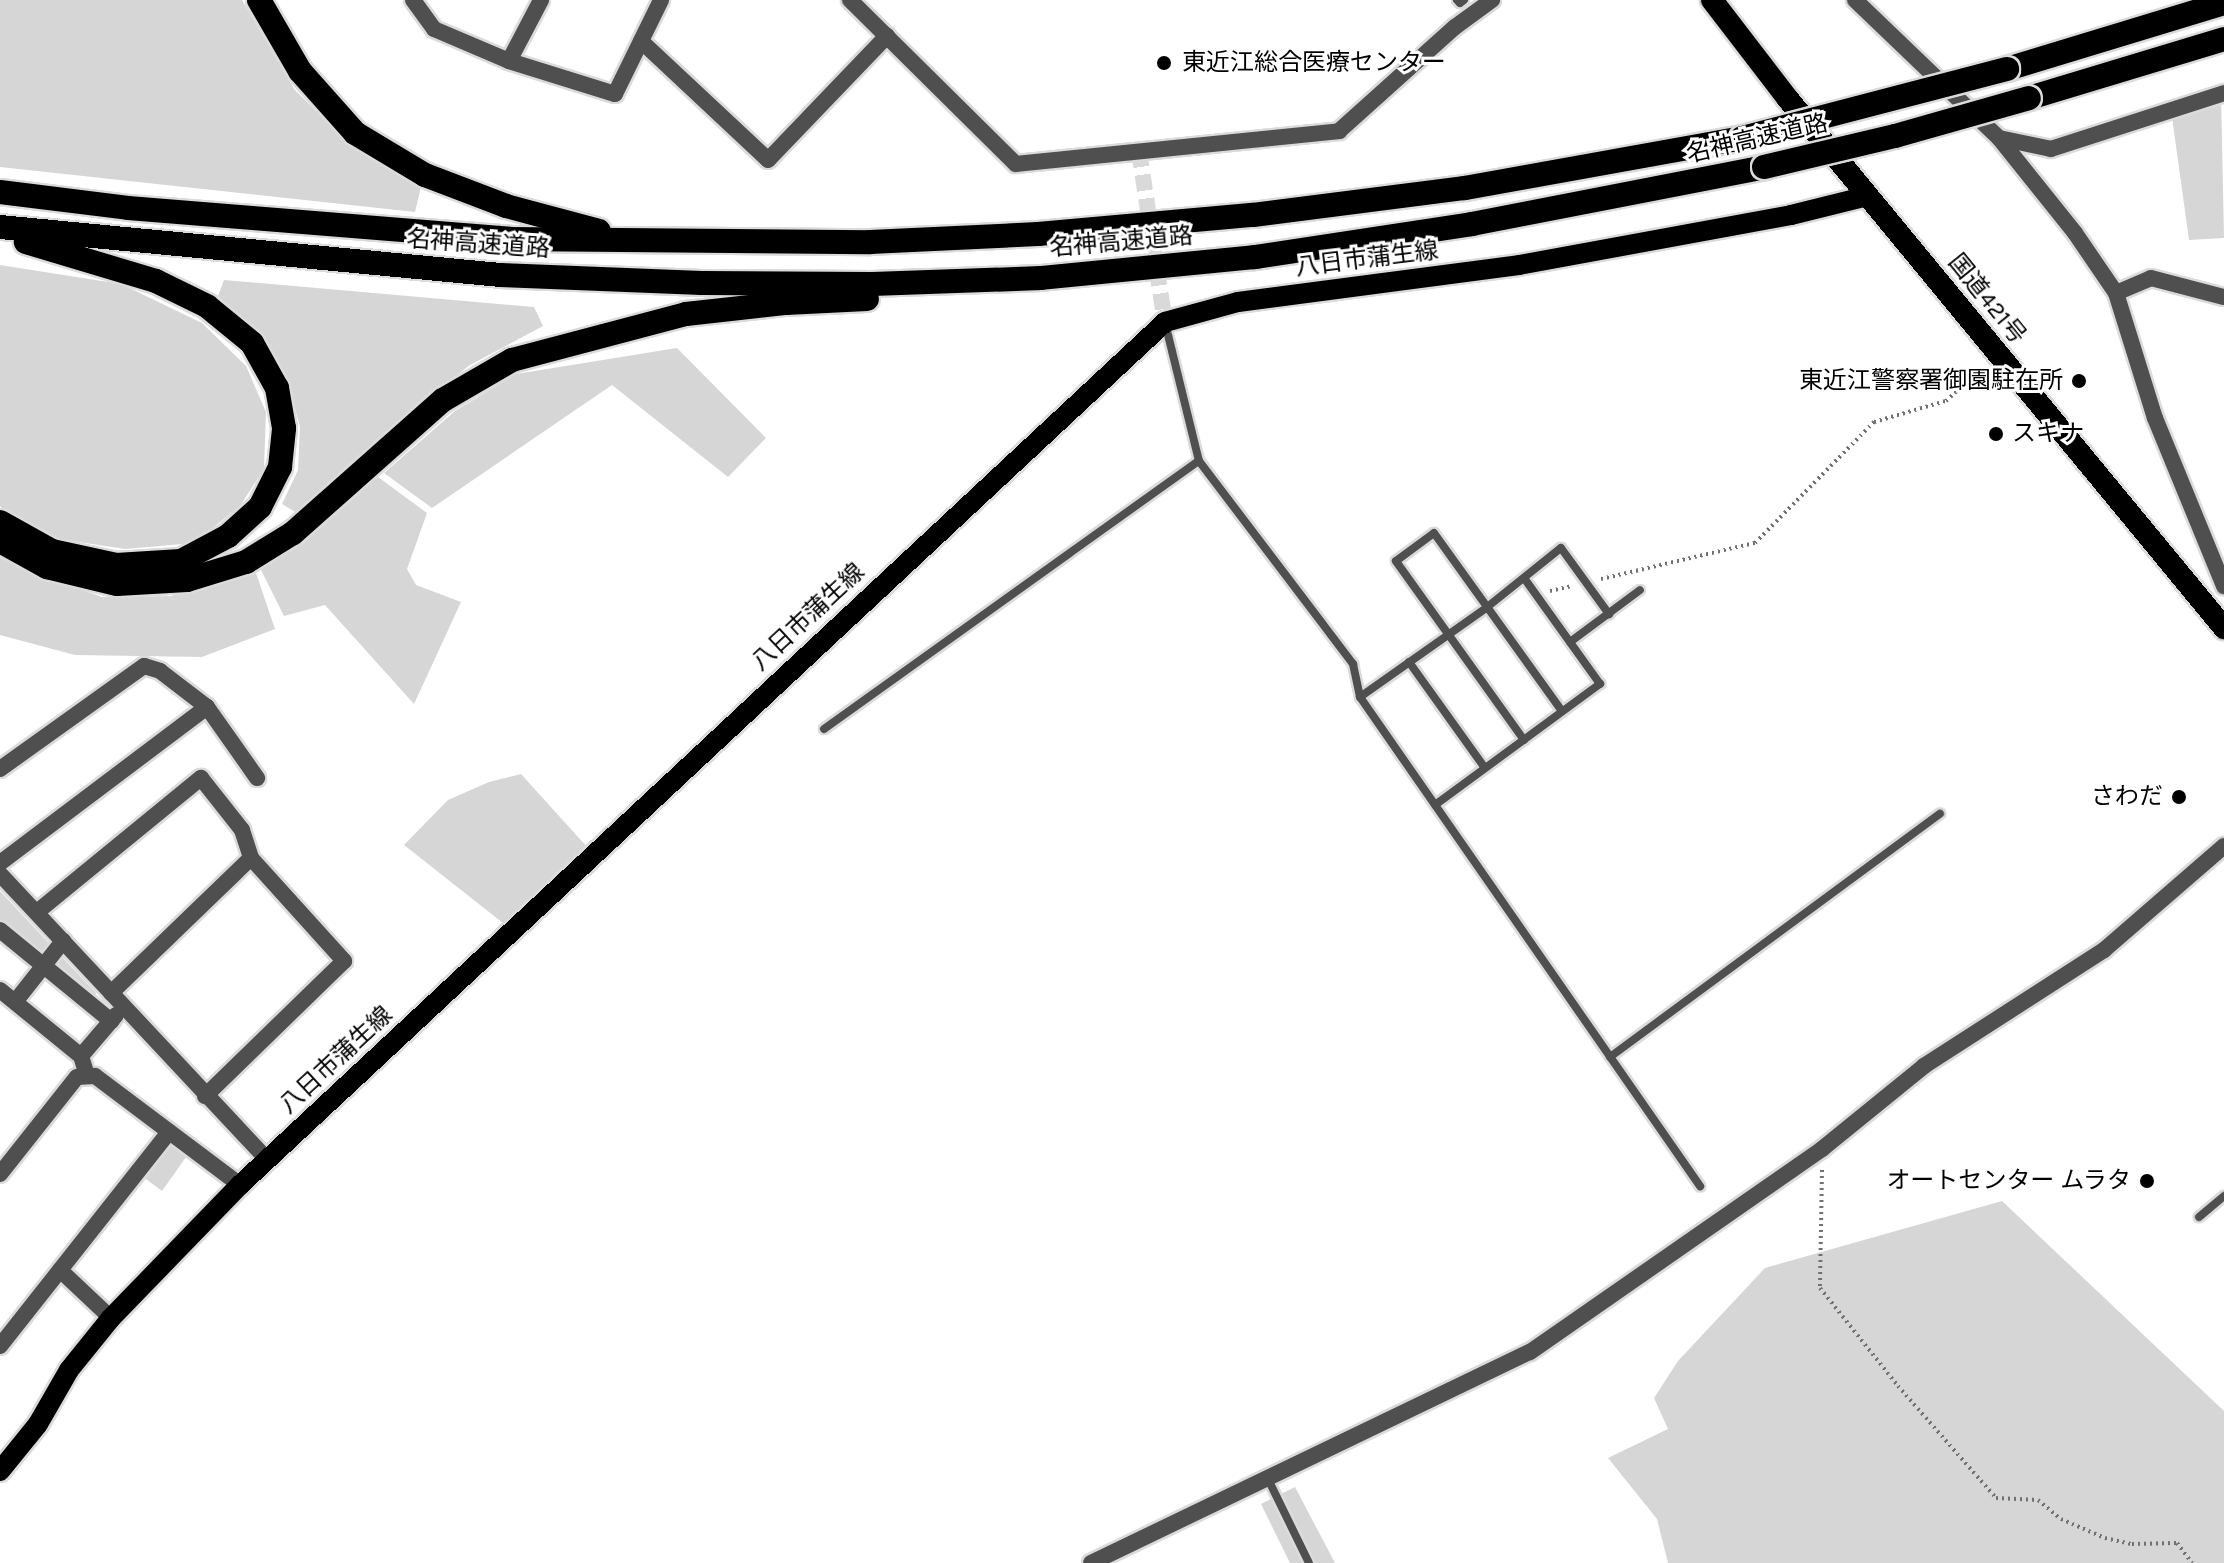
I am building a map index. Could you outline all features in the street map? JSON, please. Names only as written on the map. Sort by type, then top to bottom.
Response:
[{"type":"highway","points":[[259,0],[300,71],[355,133],[425,175],[506,206],[647,242]]},
{"type":"highway","name":"国道421号","points":[[1712,0],[1868,196],[2224,628]]},
{"type":"highway","name":"名神高速道路","points":[[0,192],[128,208],[510,239],[885,241],[1038,234],[1253,215],[1465,188],[1742,138],[2007,69],[2224,3]]},
{"type":"highway","name":"名神高速道路","points":[[0,227],[120,241],[500,275],[702,283],[872,284],[1041,278],[1255,257],[1472,224],[1764,167],[1895,136],[2224,39]]},
{"type":"highway","points":[[0,234],[156,281],[207,306],[252,343],[277,388],[284,428],[280,467],[260,507],[228,536],[181,561],[116,565],[52,551],[0,522]]},
{"type":"highway","points":[[0,541],[47,567],[117,584],[187,580],[246,562],[293,533],[443,400],[512,360],[686,314],[786,303],[1042,289],[1255,257]]},
{"type":"main road","name":"八日市蒲生線","points":[[0,1471],[38,1424],[69,1370],[111,1318],[240,1185],[1165,322],[1238,302],[1519,265],[1791,215],[1868,196]]},
{"type":"street","points":[[413,0],[434,29],[509,61],[615,94],[661,0]]},
{"type":"street","points":[[509,61],[541,0]]},
{"type":"street","points":[[850,0],[1016,164],[1339,131],[1455,27],[1492,0]]},
{"type":"street","points":[[1855,0],[1999,138],[2075,233],[2116,293],[2155,418],[2224,586]]},
{"type":"street","points":[[641,41],[768,160],[887,36]]},
{"type":"street","points":[[1999,138],[2051,149],[2224,93]]},
{"type":"street","points":[[2116,293],[2151,278],[2224,297]]},
{"type":"street","points":[[0,769],[144,666],[160,671],[207,707],[257,778]]},
{"type":"street","points":[[0,863],[207,707]]},
{"type":"street","points":[[37,912],[201,778],[242,830],[251,858],[344,961],[205,1096]]},
{"type":"street","points":[[1091,1563],[1530,1352],[1822,1149],[1924,1066],[2104,950],[2224,846]]},
{"type":"street","points":[[111,993],[251,858]]},
{"type":"street","points":[[2,881],[37,912],[205,1096],[268,1160]]},
{"type":"street","points":[[0,930],[111,1021]]},
{"type":"street","points":[[15,1002],[63,941]]},
{"type":"street","points":[[0,990],[81,1056],[87,1076]]},
{"type":"street","points":[[81,1056],[123,1006]]},
{"type":"street","points":[[0,1174],[77,1077],[95,1076],[240,1185]]},
{"type":"street","points":[[0,1346],[169,1132]]},
{"type":"street","points":[[60,1270],[111,1318]]},
{"type":"lane","points":[[1457,0],[1460,3],[1464,0]]},
{"type":"lane","points":[[1165,322],[1199,461],[1353,664],[1360,697],[1700,1186]]},
{"type":"lane","points":[[824,729],[1199,461]]},
{"type":"lane","points":[[1524,740],[1396,561],[1434,533],[1562,711]]},
{"type":"lane","points":[[1360,697],[1486,608],[1561,548],[1609,614]]},
{"type":"lane","points":[[1435,805],[1600,684],[1524,578]]},
{"type":"lane","points":[[1570,642],[1640,590]]},
{"type":"lane","points":[[1409,662],[1485,768]]},
{"type":"lane","points":[[1610,1057],[1940,814]]},
{"type":"lane","points":[[2199,1217],[2224,1196]]},
{"type":"lane","points":[[1268,1479],[1309,1563]]},
{"type":"path","points":[[1592,581],[1755,543],[1874,422],[1946,401],[1998,353]]},
{"type":"path","points":[[1547,592],[1577,585]]},
{"type":"path","points":[[1822,1149],[1820,1288],[1898,1386],[1996,1498],[2038,1500],[2061,1519],[2105,1538],[2132,1544],[2177,1543],[2192,1563]]},
{"type":"shaded area","points":[[0,0],[242,0],[294,89],[352,147],[421,187],[415,212],[0,167]]},
{"type":"shaded area","points":[[2221,94],[2224,238],[2189,240],[2171,110]]},
{"type":"shaded area","points":[[0,265],[121,284],[202,323],[246,366],[266,412],[264,469],[240,506],[194,543],[125,549],[59,539],[10,517],[0,506]]},
{"type":"shaded area","points":[[224,280],[534,307],[543,326],[470,365],[403,417],[297,513],[282,504],[298,470],[300,427],[288,383],[263,341],[218,296]]},
{"type":"shaded area","points":[[677,348],[766,438],[728,477],[612,385],[432,508],[384,473],[455,411],[516,374]]},
{"type":"shaded area","points":[[378,477],[427,513],[407,569],[416,585],[461,602],[414,704],[325,605],[284,616],[260,568]]},
{"type":"shaded area","points":[[0,554],[27,570],[102,597],[171,596],[255,570],[275,629],[202,657],[75,655],[0,635]]},
{"type":"shaded area","points":[[521,774],[588,848],[508,927],[404,845],[448,800],[489,782]]},
{"type":"shaded area","points":[[0,891],[96,993],[95,1001],[0,922]]},
{"type":"shaded area","points":[[163,1131],[189,1153],[162,1191],[138,1173]]},
{"type":"shaded area","points":[[2002,1201],[2224,1411],[2224,1563],[1668,1563],[1657,1519],[1608,1458],[1668,1429],[1654,1398],[1678,1361],[1765,1268]]},
{"type":"shaded area","points":[[1295,1487],[1335,1563],[1290,1563],[1261,1504]]},
{"type":"tunnel","points":[[1139,151],[1165,322]]},
{"type":"place","name":"東近江総合医療センター","points":[[1164,63]]},
{"type":"place","name":"東近江警察署御園駐在所","points":[[2079,381]]},
{"type":"place","name":"スキナ","points":[[1996,434]]},
{"type":"place","name":"さわだ","points":[[2179,797]]},
{"type":"place","name":"オートセンター ムラタ","points":[[2147,1181]]}]
